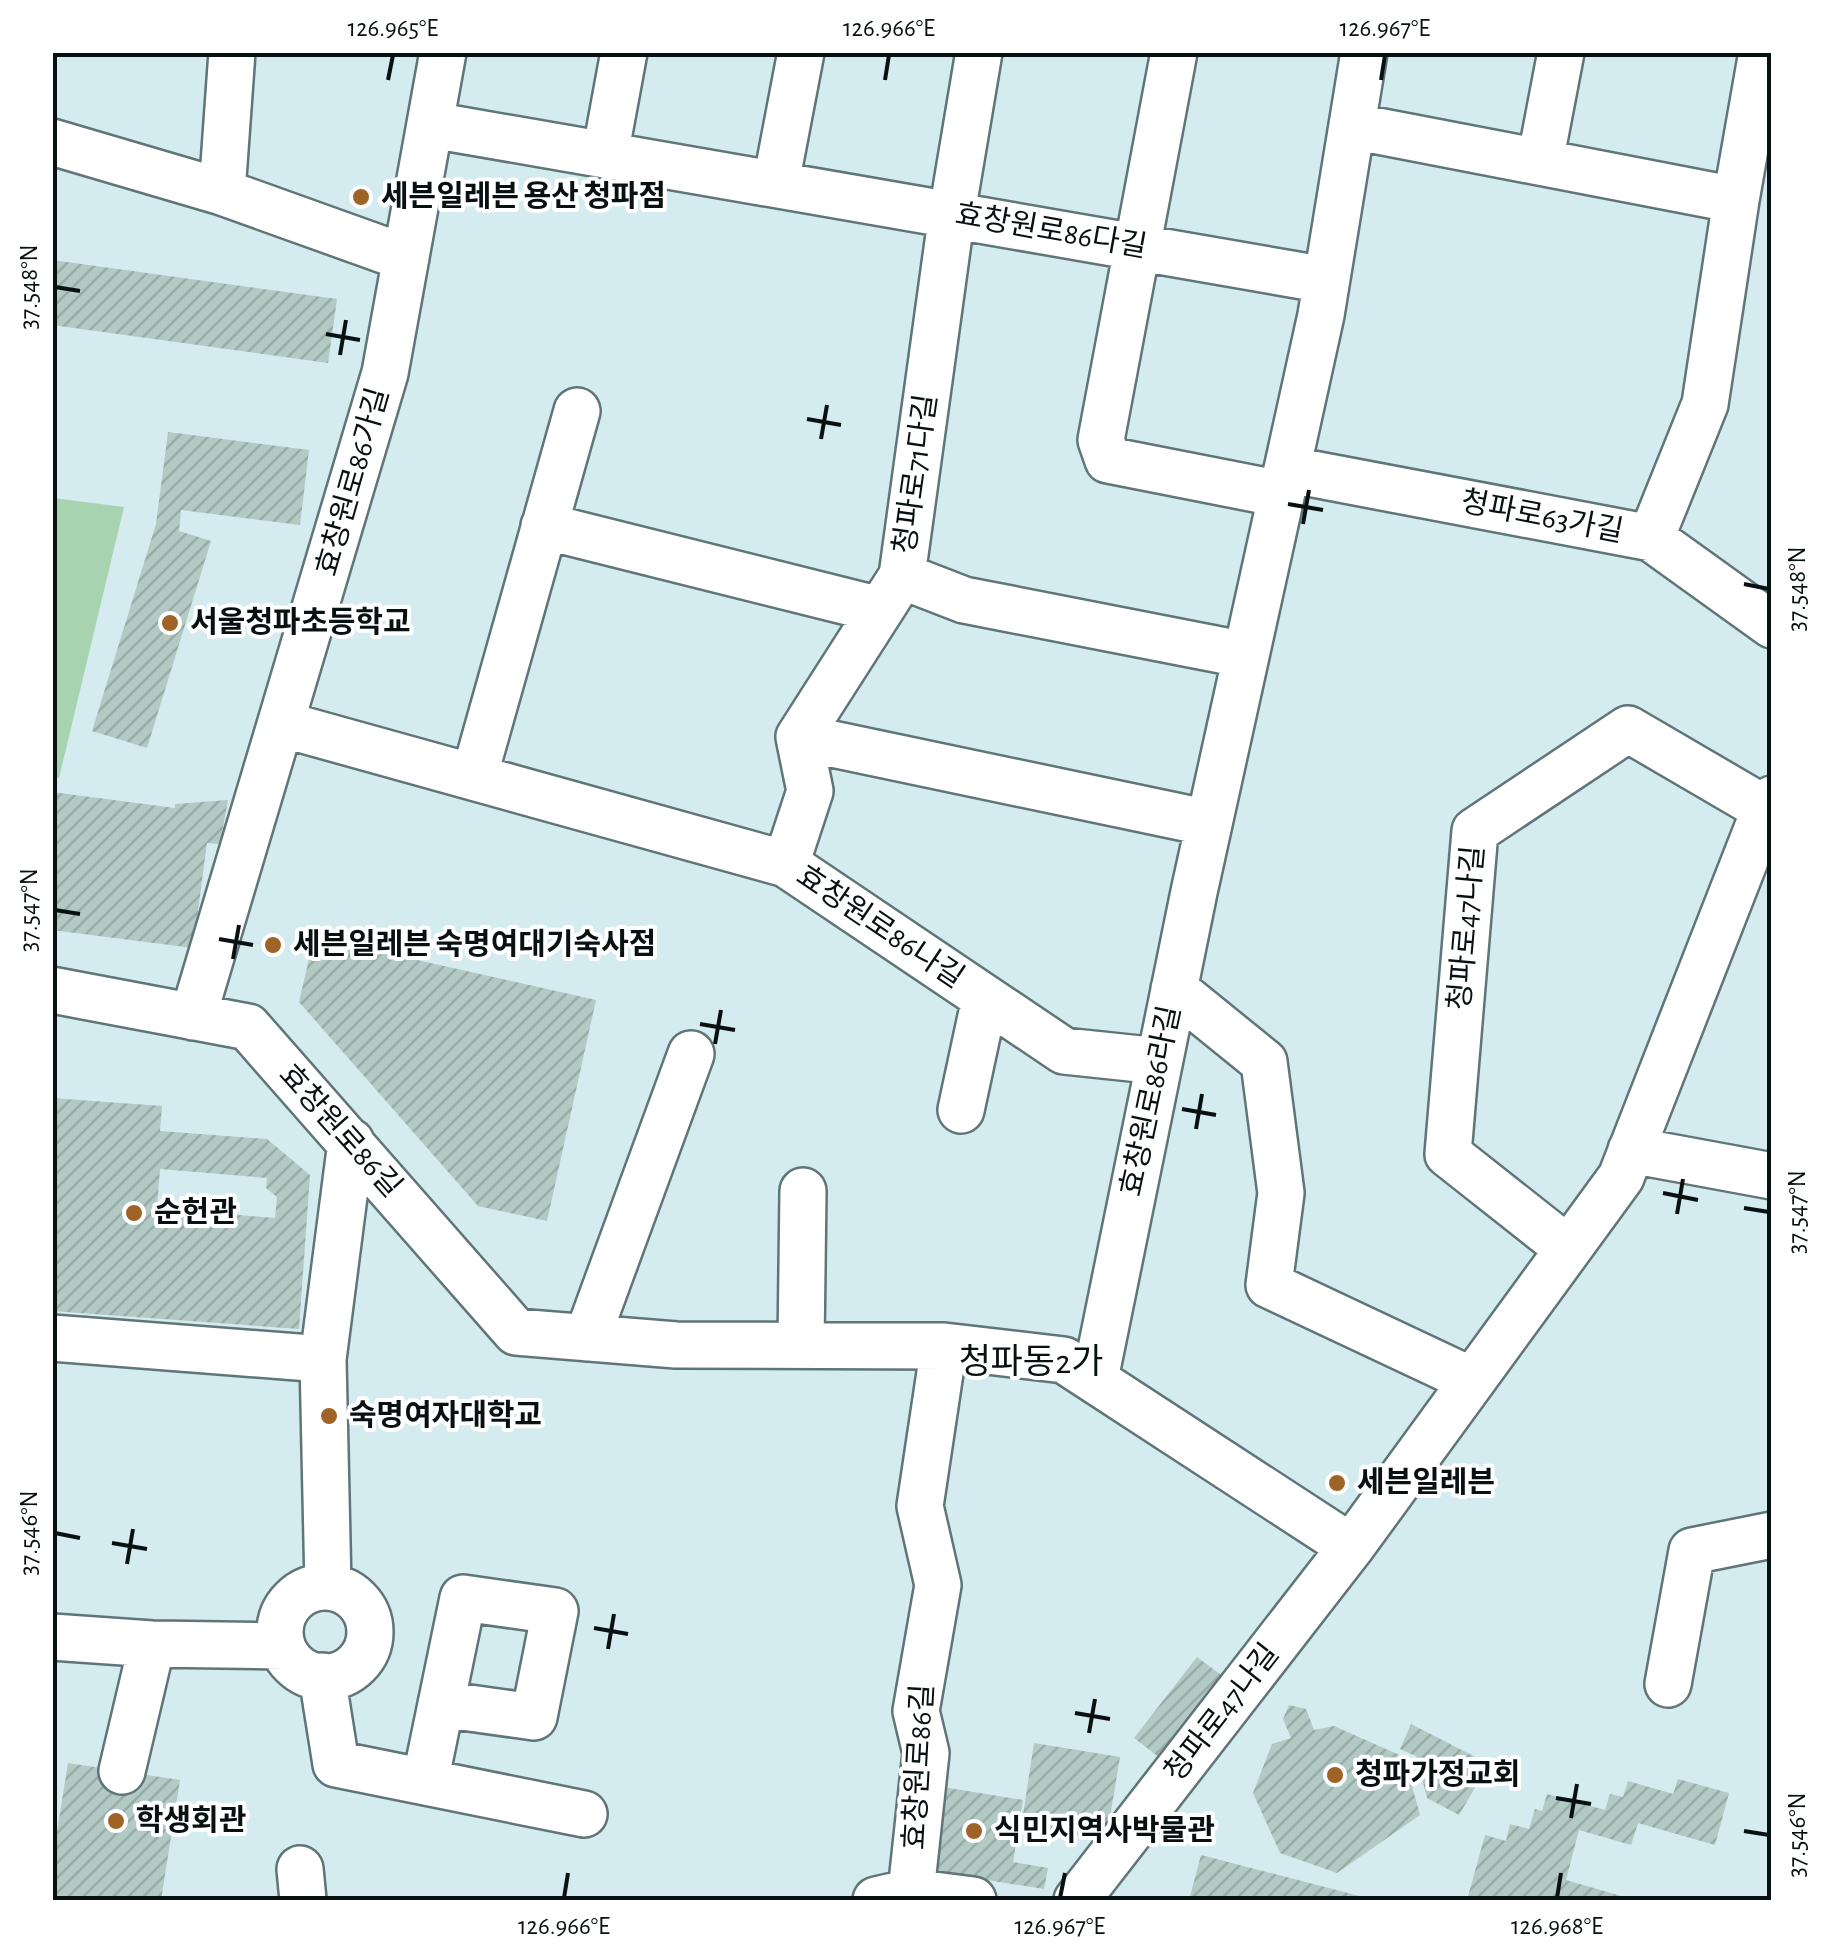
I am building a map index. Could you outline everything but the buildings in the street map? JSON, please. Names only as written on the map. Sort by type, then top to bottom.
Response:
[{"type":"street","points":[[222,192],[232,52]]},
{"type":"street","name":"효창원로86가길","points":[[193,1017],[384,373],[443,52]]},
{"type":"street","points":[[605,155],[624,52]]},
{"type":"street","points":[[776,183],[801,52]]},
{"type":"street","name":"청파로71다길","points":[[799,737],[891,593],[980,52]]},
{"type":"street","points":[[1174,52],[1101,440],[1108,460],[1284,481]]},
{"type":"street","name":"효창원로86라길","points":[[1095,1379],[1326,280],[1364,52]]},
{"type":"street","points":[[1540,162],[1561,52]]},
{"type":"street","points":[[1651,538],[1705,404],[1762,52]]},
{"type":"street","name":"효창원로86다길","points":[[432,126],[1326,280]]},
{"type":"street","points":[[1352,126],[1736,200]]},
{"type":"street","points":[[52,142],[222,192],[406,258]]},
{"type":"street","points":[[474,778],[576,411]]},
{"type":"street","name":"청파로63가길","points":[[1284,481],[1651,538],[1772,626]]},
{"type":"street","points":[[544,526],[891,593],[964,600],[1246,655]]},
{"type":"street","name":"효창원로86나길","points":[[282,724],[786,864],[1064,1051],[1159,1061]]},
{"type":"street","name":"청파로47나길","points":[[1076,1900],[1350,1547],[1621,1177],[1768,804],[1628,729],[1475,831],[1448,1154],[1567,1248]]},
{"type":"street","points":[[786,864],[810,791],[799,737],[1209,823]]},
{"type":"street","points":[[1174,989],[1264,1062],[1282,1193],[1269,1285],[1471,1380]]},
{"type":"street","name":"효창원로86길","points":[[52,990],[248,1028],[516,1332],[676,1345],[944,1346],[1064,1360],[1350,1547]]},
{"type":"street","points":[[961,1110],[985,998]]},
{"type":"street","points":[[587,1338],[692,1054]]},
{"type":"street","points":[[328,1587],[323,1358],[351,1142]]},
{"type":"street","points":[[1631,1150],[1772,1176]]},
{"type":"street","points":[[802,1345],[803,1191]]},
{"type":"street","points":[[52,1338],[323,1358]]},
{"type":"street","name":"효창원로86길","points":[[894,1896],[926,1753],[916,1711],[938,1585],[920,1506],[944,1346]]},
{"type":"street","points":[[1668,1684],[1692,1551],[1772,1535]]},
{"type":"street","points":[[328,1587],[354,1597],[363,1608],[370,1635],[360,1660],[348,1670],[322,1676],[298,1667],[282,1646],[281,1621],[304,1592],[328,1587]]},
{"type":"street","points":[[52,1636],[152,1644],[282,1646]]},
{"type":"street","points":[[122,1771],[152,1644]]},
{"type":"street","points":[[322,1676],[336,1764],[584,1814]]},
{"type":"street","points":[[425,1782],[442,1704]]},
{"type":"street","points":[[894,1896],[973,1900]]},
{"type":"green space","points":[[53,498],[124,507],[59,778],[52,777]]},
{"type":"place","name":"세븐일레븐 용산 청파점","points":[[361,197]]},
{"type":"place","name":"서울청파초등학교","points":[[170,623]]},
{"type":"place","name":"세븐일레븐 숙명여대기숙사점","points":[[273,945]]},
{"type":"place","name":"순헌관","points":[[134,1213]]},
{"type":"place","name":"숙명여자대학교","points":[[329,1416]]},
{"type":"place","name":"세븐일레븐","points":[[1337,1483]]},
{"type":"place","name":"청파가정교회","points":[[1335,1775]]},
{"type":"place","name":"학생회관","points":[[116,1821]]},
{"type":"place","name":"식민지역사박물관","points":[[974,1831]]},
{"type":"district","name":"청파동2가","points":[[1031,1362]]}]
